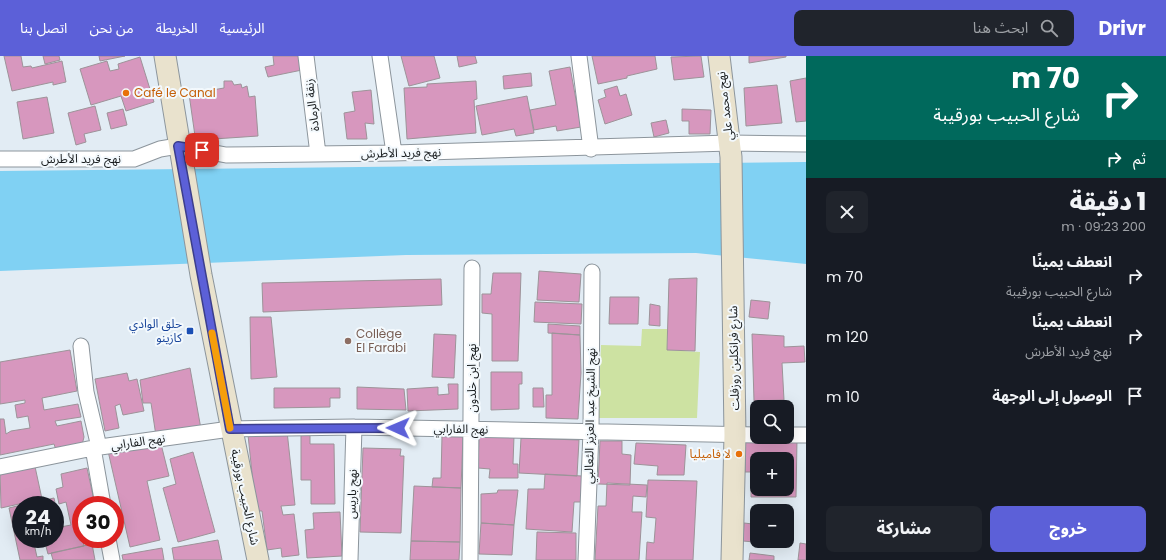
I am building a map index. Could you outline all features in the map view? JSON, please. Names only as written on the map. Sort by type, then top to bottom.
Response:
[{"type":"main road","name":"شارع الحبيب بورقيبة","points":[[165,56],[179,149],[201,275],[230,429],[258,560]]},
{"type":"main road","name":"نهج محمد علي","points":[[719,56],[731,150]]},
{"type":"main road","name":"شارع فرانكلين روزفلت","points":[[731,150],[735,435],[732,560]]},
{"type":"street","name":"زنقة الرمادة","points":[[306,56],[318,154]]},
{"type":"street","points":[[380,56],[394,153]]},
{"type":"street","points":[[579,56],[591,149]]},
{"type":"street","name":"نهج فريد الأطرش","points":[[0,159],[134,159],[160,149],[179,149],[226,155],[591,149],[731,150],[806,144]]},
{"type":"street","name":"نهج ابن خلدون","points":[[470,560],[472,268]]},
{"type":"street","name":"نهج الشيخ عبد العزيز الثعالبي","points":[[586,560],[591,431],[592,272]]},
{"type":"street","points":[[81,346],[86,392],[96,448],[102,496]]},
{"type":"street","name":"نهج الفارابي","points":[[0,467],[96,448],[230,429],[354,427],[750,435]]},
{"type":"street","name":"نهج باريس","points":[[350,560],[354,427]]},
{"type":"street","points":[[794,435],[806,435]]},
{"type":"street","points":[[110,548],[112,560]]},
{"type":"green space","points":[[642,329],[667,329],[667,350],[700,352],[697,418],[598,418],[601,345],[641,346]]},
{"type":"water","points":[[806,162],[806,264],[696,253],[406,255],[0,271],[0,171]]},
{"type":"building","points":[[4,56],[21,56],[23,67],[31,66],[32,68],[62,61],[66,82],[53,85],[53,82],[12,91]]},
{"type":"building","points":[[43,56],[59,56],[60,60],[45,64]]},
{"type":"building","points":[[99,56],[125,56],[100,61]]},
{"type":"building","points":[[273,56],[299,56],[302,70],[268,77],[265,67],[274,65]]},
{"type":"building","points":[[401,56],[434,56],[440,78],[409,86]]},
{"type":"building","points":[[457,56],[475,56],[477,63],[459,67]]},
{"type":"building","points":[[592,56],[655,56],[657,69],[627,76],[627,78],[598,84]]},
{"type":"building","points":[[701,56],[704,77],[674,80],[671,57]]},
{"type":"building","points":[[749,56],[786,56],[786,57],[749,63]]},
{"type":"building","points":[[140,57],[154,102],[126,111],[121,96],[91,105],[80,69],[107,61],[110,71],[119,69],[118,64]]},
{"type":"building","points":[[570,67],[581,127],[557,131],[556,126],[534,130],[530,110],[556,105],[549,71]]},
{"type":"building","points":[[531,73],[532,86],[504,89],[503,76]]},
{"type":"building","points":[[806,78],[806,121],[796,122],[790,81]]},
{"type":"building","points":[[224,81],[232,81],[234,85],[241,84],[242,88],[247,86],[249,97],[255,96],[258,136],[199,140],[199,136],[195,136],[189,94],[224,88]]},
{"type":"building","points":[[476,81],[477,99],[474,100],[476,133],[407,139],[404,88],[427,87],[427,84]]},
{"type":"building","points":[[777,85],[782,123],[746,126],[744,88]]},
{"type":"building","points":[[617,86],[620,96],[626,94],[632,115],[605,124],[598,100],[606,97],[604,90]]},
{"type":"building","points":[[371,90],[374,124],[365,123],[367,139],[347,139],[344,113],[355,111],[352,92]]},
{"type":"building","points":[[527,96],[534,133],[516,136],[514,129],[482,135],[476,106]]},
{"type":"building","points":[[47,97],[54,133],[23,139],[17,102]]},
{"type":"building","points":[[95,106],[101,130],[84,134],[86,142],[76,145],[68,113]]},
{"type":"building","points":[[123,109],[127,125],[111,129],[107,113]]},
{"type":"building","points":[[682,109],[711,110],[710,134],[689,134],[689,121],[682,121]]},
{"type":"building","points":[[666,120],[669,133],[654,137],[651,123]]},
{"type":"building","points":[[539,271],[581,274],[579,302],[537,300]]},
{"type":"building","points":[[493,273],[521,273],[518,361],[492,361],[492,314],[482,313],[482,294],[491,294]]},
{"type":"building","points":[[697,278],[695,351],[667,350],[669,279]]},
{"type":"building","points":[[441,279],[442,305],[263,312],[262,283]]},
{"type":"building","points":[[610,297],[639,297],[638,324],[609,324]]},
{"type":"building","points":[[751,300],[770,302],[768,319],[749,317]]},
{"type":"building","points":[[535,302],[582,304],[581,324],[534,322]]},
{"type":"building","points":[[650,304],[660,306],[660,326],[649,325]]},
{"type":"building","points":[[250,317],[271,317],[277,377],[251,379]]},
{"type":"building","points":[[548,324],[580,326],[580,335],[548,333]]},
{"type":"building","points":[[552,333],[580,335],[581,373],[578,419],[546,418],[546,395],[552,395]]},
{"type":"building","points":[[434,334],[456,335],[454,378],[432,377]]},
{"type":"building","points":[[752,334],[784,336],[784,347],[804,346],[805,362],[782,363],[784,400],[754,400]]},
{"type":"building","points":[[70,350],[77,391],[42,398],[44,410],[78,404],[81,417],[55,421],[57,426],[81,421],[84,437],[82,445],[56,450],[54,444],[0,455],[0,419],[4,419],[6,434],[11,431],[30,428],[28,416],[17,418],[15,405],[25,403],[25,400],[0,404],[0,362]]},
{"type":"building","points":[[190,368],[201,429],[156,436],[151,403],[143,403],[140,380]]},
{"type":"building","points":[[491,372],[522,372],[522,384],[519,384],[519,409],[491,410]]},
{"type":"building","points":[[127,373],[129,381],[137,379],[144,411],[123,415],[120,404],[115,406],[119,428],[105,431],[95,379]]},
{"type":"building","points":[[448,384],[458,384],[458,409],[408,411],[407,389],[438,387],[438,395],[449,394]]},
{"type":"building","points":[[357,387],[404,389],[406,410],[357,409]]},
{"type":"building","points":[[274,388],[340,388],[340,398],[330,398],[330,407],[274,408]]},
{"type":"building","points":[[533,388],[543,388],[544,407],[533,407]]},
{"type":"building","points":[[287,431],[295,505],[281,506],[283,515],[294,514],[299,555],[282,557],[281,548],[267,550],[262,511],[256,511],[248,435]]},
{"type":"building","points":[[301,435],[310,435],[310,444],[334,444],[335,504],[311,504],[311,480],[301,480]]},
{"type":"building","points":[[442,436],[463,436],[461,488],[432,487],[433,478],[441,478]]},
{"type":"building","points":[[479,436],[514,436],[513,464],[518,464],[518,478],[489,478],[490,469],[478,468]]},
{"type":"building","points":[[521,438],[579,440],[577,476],[519,473]]},
{"type":"building","points":[[745,438],[750,438],[750,444],[794,444],[794,439],[797,439],[796,497],[751,497],[794,496],[794,452],[750,452],[750,472],[745,472]]},
{"type":"building","points":[[600,441],[622,441],[622,454],[631,455],[630,485],[598,484]]},
{"type":"building","points":[[636,443],[686,445],[684,475],[657,475],[658,466],[634,464]]},
{"type":"building","points":[[161,444],[169,476],[147,481],[160,540],[130,547],[124,521],[124,496],[118,496],[108,451]]},
{"type":"building","points":[[363,448],[401,449],[400,456],[404,456],[401,533],[360,532]]},
{"type":"building","points":[[193,452],[215,532],[178,542],[163,488],[176,484],[170,459]]},
{"type":"building","points":[[34,462],[41,496],[12,496],[12,506],[1,508],[0,470]]},
{"type":"building","points":[[87,468],[93,496],[72,496],[72,548],[75,548],[48,554],[46,548],[64,548],[64,526],[71,525],[66,502],[64,503],[64,496],[57,496],[56,489],[63,487],[61,474]]},
{"type":"building","points":[[545,474],[582,476],[581,502],[574,502],[572,532],[526,529],[528,489],[544,489]]},
{"type":"building","points":[[648,480],[697,481],[693,560],[646,560],[647,542],[654,543],[656,518],[646,517]]},
{"type":"building","points":[[607,483],[647,485],[646,497],[633,496],[632,512],[642,512],[639,560],[595,560],[598,506],[606,506]]},
{"type":"building","points":[[414,486],[461,488],[460,542],[411,541]]},
{"type":"building","points":[[498,490],[518,490],[514,525],[481,523],[481,494],[497,493]]},
{"type":"building","points":[[12,507],[12,522],[9,508]]},
{"type":"building","points":[[340,512],[342,556],[307,558],[305,530],[314,529],[313,513]]},
{"type":"building","points":[[481,523],[514,525],[512,555],[479,554]]},
{"type":"building","points":[[744,523],[750,524],[750,542],[743,541]]},
{"type":"building","points":[[537,532],[576,533],[576,560],[536,560]]},
{"type":"building","points":[[218,540],[222,560],[174,560],[172,548]]},
{"type":"building","points":[[411,541],[460,542],[459,560],[410,560]]},
{"type":"building","points":[[800,543],[806,544],[806,560],[798,560]]},
{"type":"building","points":[[17,548],[35,548],[37,557],[43,556],[43,560],[20,560]]},
{"type":"building","points":[[74,548],[93,548],[95,560],[53,560],[51,553]]},
{"type":"building","points":[[162,548],[164,560],[123,560],[122,555]]},
{"type":"building","points":[[750,553],[774,556],[774,560],[749,560]]},
{"type":"slow traffic","points":[[212,333],[230,428]]},
{"type":"place","name":"Café le Canal","points":[[126,93]]},
{"type":"place","name":"حلق الوادي كازينو","points":[[190,331]]},
{"type":"place","name":"Collège El Farabi","points":[[348,341]]},
{"type":"place","name":"لا فاميليا","points":[[739,454]]},
{"type":"route","points":[[202,150],[178,146],[230,429],[354,427],[398,428]]}]
